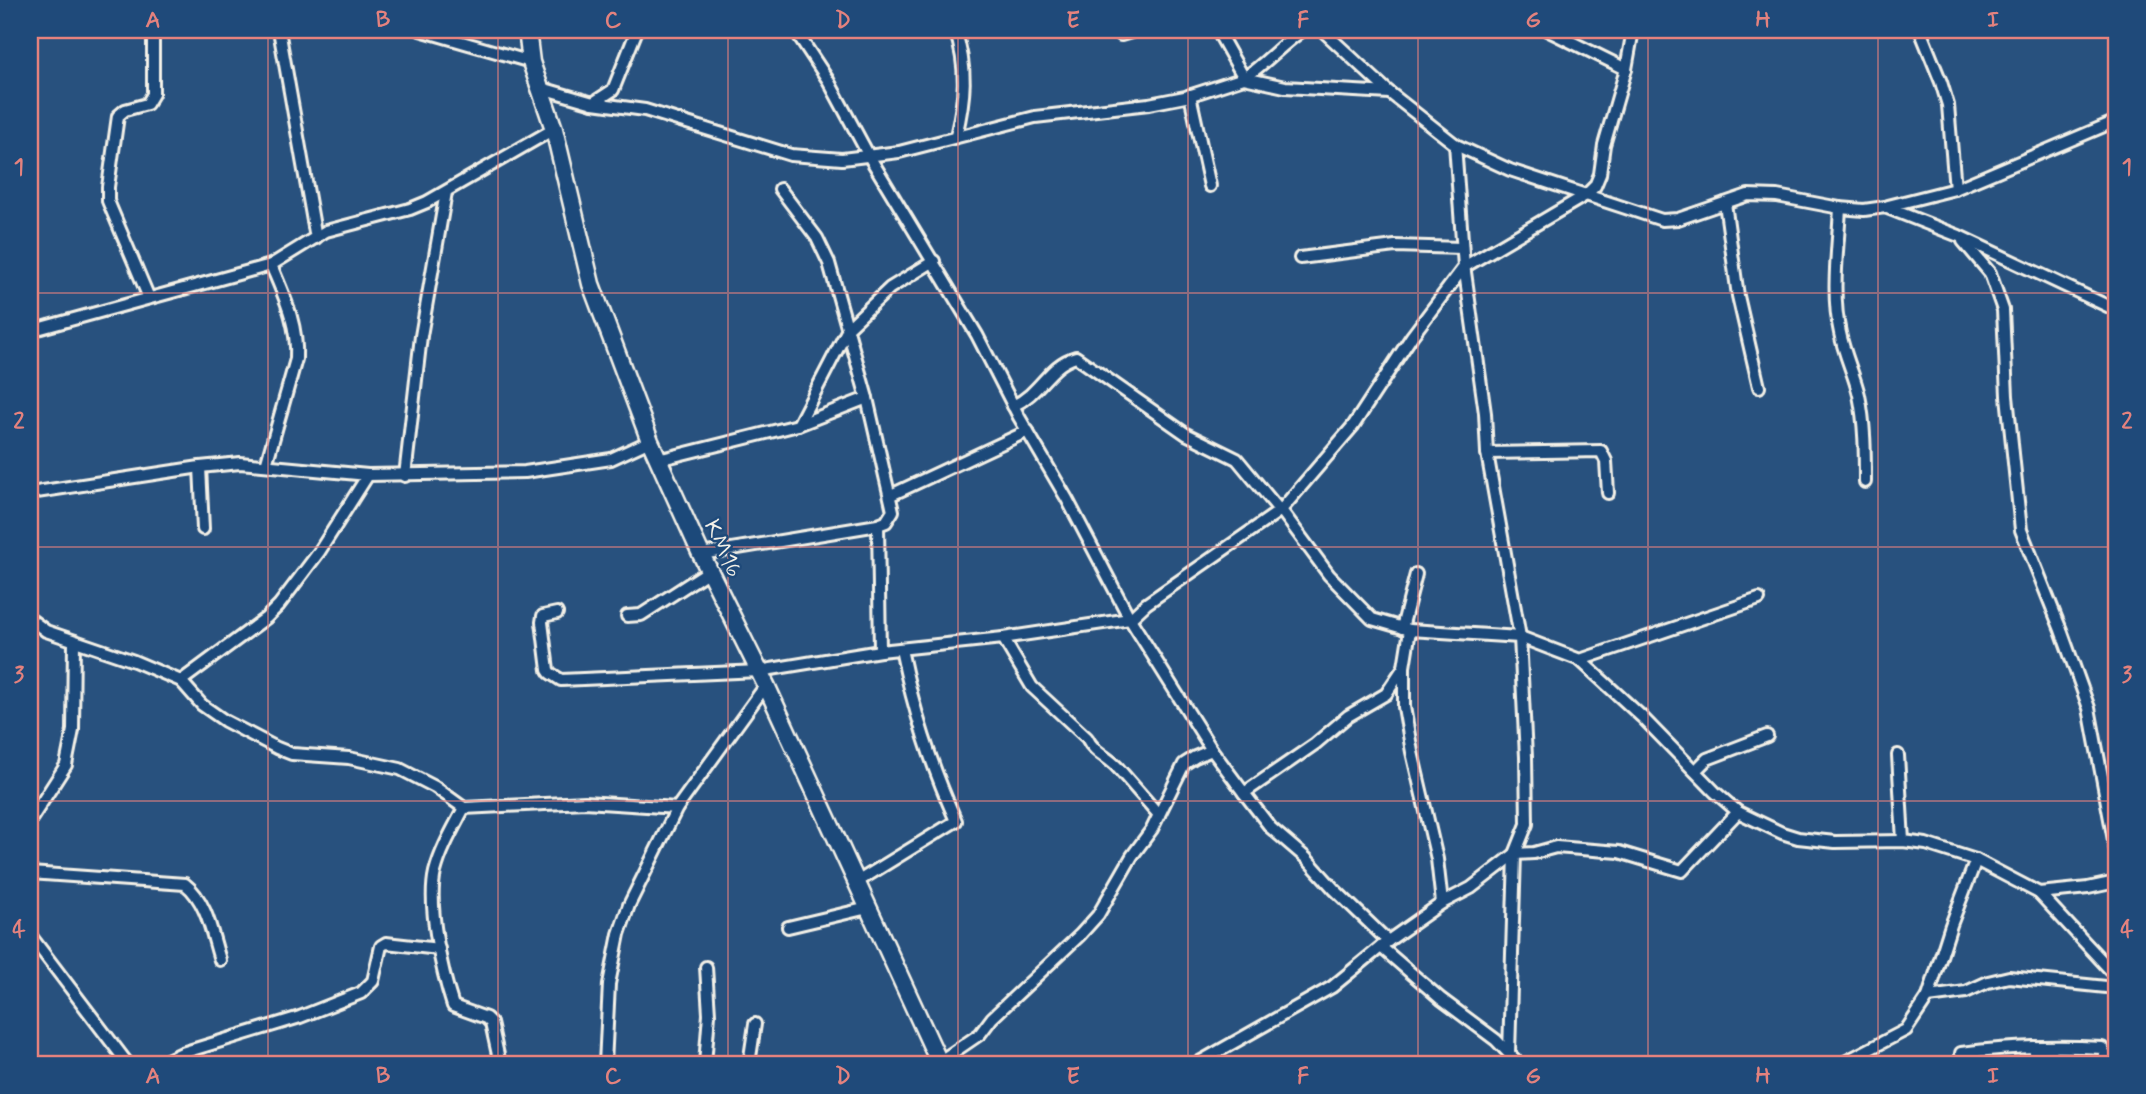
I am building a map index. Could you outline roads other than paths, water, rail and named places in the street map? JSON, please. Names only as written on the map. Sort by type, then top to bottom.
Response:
[{"type":"street","points":[[149,298],[110,209],[108,187],[118,117],[125,110],[147,104],[153,94],[153,30]]},
{"type":"street","points":[[279,30],[316,239]]},
{"type":"street","points":[[420,30],[531,62]]},
{"type":"street","name":"KM16","points":[[527,30],[531,62],[554,129],[591,284],[650,441],[857,883],[938,1063]]},
{"type":"street","points":[[593,103],[613,90],[637,30]]},
{"type":"street","points":[[795,30],[828,80],[869,156],[934,261],[1013,406],[1068,499],[1108,581],[1130,619],[1212,750],[1271,828],[1306,858],[1384,944],[1519,1064]]},
{"type":"street","points":[[955,30],[965,85],[956,136]]},
{"type":"street","points":[[1121,35],[1138,30]]},
{"type":"street","points":[[1217,30],[1244,78],[1285,87],[1390,93]]},
{"type":"street","points":[[538,87],[593,103],[645,110],[791,155],[842,159],[899,152],[1035,117],[1149,104],[1191,95],[1244,78],[1282,44],[1303,30]]},
{"type":"street","points":[[1322,30],[1390,93],[1455,144],[1510,170],[1670,221],[1758,194],[1840,208],[1864,210],[1885,207],[1955,189],[2116,121]]},
{"type":"street","points":[[1547,30],[1626,69]]},
{"type":"street","points":[[557,614],[543,616],[542,622],[548,670],[561,680],[762,678],[880,651],[1003,638],[1130,619],[1146,604],[1280,511],[1353,426],[1412,336],[1464,267],[1586,195],[1595,186],[1601,174],[1604,145],[1626,69],[1633,30]]},
{"type":"street","points":[[1920,30],[1948,105],[1955,189]]},
{"type":"street","points":[[613,90],[623,108]]},
{"type":"street","points":[[1191,95],[1210,186]]},
{"type":"street","points":[[30,331],[271,265],[326,231],[410,209],[446,192],[554,129]]},
{"type":"street","points":[[1455,144],[1462,248],[1485,413],[1487,453],[1520,637],[1527,824],[1514,854],[1509,1053]]},
{"type":"street","points":[[1455,144],[1464,267]]},
{"type":"street","points":[[701,554],[878,525],[886,522],[893,511],[849,327],[829,263],[817,238],[780,190]]},
{"type":"street","points":[[405,476],[421,336],[446,192]]},
{"type":"street","points":[[1725,203],[1738,296],[1759,387]]},
{"type":"street","points":[[1885,207],[1959,236],[2116,310]]},
{"type":"street","points":[[1840,208],[1836,280],[1838,319],[1859,396],[1864,433],[1865,482]]},
{"type":"street","points":[[1959,236],[1990,273],[2003,310],[2007,396],[2021,530],[2089,708],[2113,808],[2116,851]]},
{"type":"street","points":[[1300,258],[1395,246],[1462,248]]},
{"type":"street","points":[[798,425],[849,327],[890,288],[934,261]]},
{"type":"street","points":[[266,465],[297,347],[291,314],[271,265]]},
{"type":"street","points":[[1013,406],[1038,390],[1055,367],[1076,357],[1186,434],[1237,459],[1329,575],[1364,614],[1382,624],[1406,629],[1520,637],[1580,660],[1642,716],[1738,812],[1798,838],[1835,842],[1903,841],[1926,844],[1976,860],[2039,893],[2116,976]]},
{"type":"street","points":[[658,460],[798,425],[867,398]]},
{"type":"street","points":[[891,495],[1028,431]]},
{"type":"street","points":[[30,493],[240,463],[368,475],[525,472],[611,459],[650,441]]},
{"type":"street","points":[[1487,453],[1601,451],[1606,461],[1608,493]]},
{"type":"street","points":[[200,467],[202,528]]},
{"type":"street","points":[[181,681],[266,618],[279,605],[325,542],[368,475]]},
{"type":"street","points":[[878,525],[880,651]]},
{"type":"street","points":[[627,616],[641,615],[709,571]]},
{"type":"street","points":[[1416,574],[1406,629],[1404,708],[1437,859],[1442,903]]},
{"type":"street","points":[[1580,660],[1759,599]]},
{"type":"street","points":[[30,619],[47,631],[134,661],[181,681],[202,705],[233,726],[277,748],[292,754],[349,758],[400,769],[435,786],[464,808],[585,802],[677,808]]},
{"type":"street","points":[[1003,638],[1032,687],[1087,738],[1092,748],[1118,768],[1130,785],[1159,815]]},
{"type":"street","points":[[30,821],[66,765],[73,722],[74,640]]},
{"type":"street","points":[[857,883],[956,821],[933,771],[912,701],[901,649]]},
{"type":"street","points":[[1244,793],[1315,744],[1348,716],[1386,694],[1404,667]]},
{"type":"street","points":[[606,1064],[609,984],[619,934],[629,905],[677,808],[762,678]]},
{"type":"street","points":[[1695,771],[1707,759],[1767,736]]},
{"type":"street","points":[[938,1063],[980,1034],[992,1018],[1098,915],[1132,856],[1152,829],[1184,764],[1212,750]]},
{"type":"street","points":[[1898,755],[1903,841]]},
{"type":"street","points":[[464,808],[446,840],[435,874],[433,899],[439,949],[453,1006],[486,1018],[491,1023],[500,1064]]},
{"type":"street","points":[[1202,1063],[1332,987],[1384,944],[1442,903],[1471,888],[1514,854],[1534,853],[1556,847],[1619,852],[1682,871],[1738,812]]},
{"type":"street","points":[[1843,1064],[1906,1030],[1928,997],[1951,925],[1976,860]]},
{"type":"street","points":[[30,873],[185,884],[194,891],[203,909],[220,960]]},
{"type":"street","points":[[2039,893],[2116,882]]},
{"type":"street","points":[[788,927],[868,908]]},
{"type":"street","points":[[30,934],[128,1064]]},
{"type":"street","points":[[159,1064],[182,1053],[300,1017],[361,993],[370,987],[373,981],[382,946],[386,943],[439,949]]},
{"type":"street","points":[[705,1064],[709,1023],[706,967]]},
{"type":"street","points":[[1928,997],[1966,992],[1988,982],[2009,977],[2116,988]]},
{"type":"street","points":[[749,1064],[755,1024]]},
{"type":"street","points":[[2034,1047],[2037,1064]]},
{"type":"street","points":[[1962,1064],[1961,1053],[2034,1047],[2102,1048],[2110,1064]]}]
